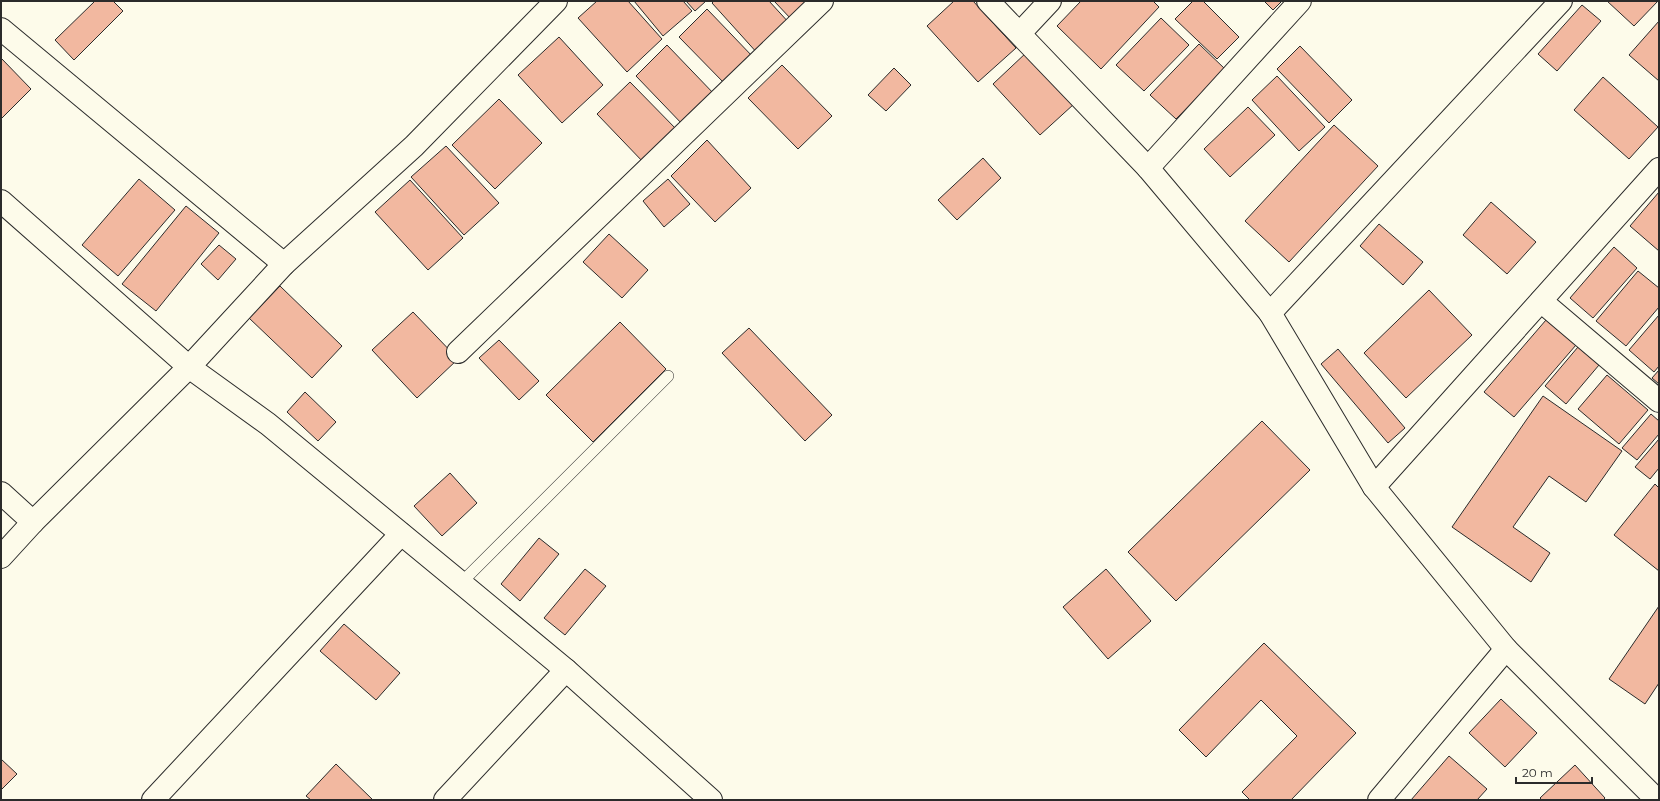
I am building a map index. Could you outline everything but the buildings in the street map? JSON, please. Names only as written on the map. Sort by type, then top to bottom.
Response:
[{"type":"street","points":[[1,557],[33,522],[189,367],[284,264],[414,146],[556,1]]},
{"type":"street","points":[[458,352],[822,1]]},
{"type":"street","points":[[988,1],[1148,168],[1270,313],[1374,487],[1506,649],[1657,800]]},
{"type":"street","points":[[1020,33],[1050,1]]},
{"type":"street","points":[[1148,168],[1300,1]]},
{"type":"street","points":[[1270,313],[1561,1]]},
{"type":"street","points":[[1,29],[284,264]]},
{"type":"street","points":[[1374,487],[1659,169]]},
{"type":"street","points":[[1,201],[189,367],[268,424],[566,670],[711,800]]},
{"type":"street","points":[[1540,300],[1659,401]]},
{"type":"street","points":[[1,493],[33,522]]},
{"type":"street","points":[[153,800],[402,534]]},
{"type":"street","points":[[1379,800],[1506,649]]},
{"type":"street","points":[[444,800],[566,670]]},
{"type":"lane","points":[[461,584],[668,376]]}]
